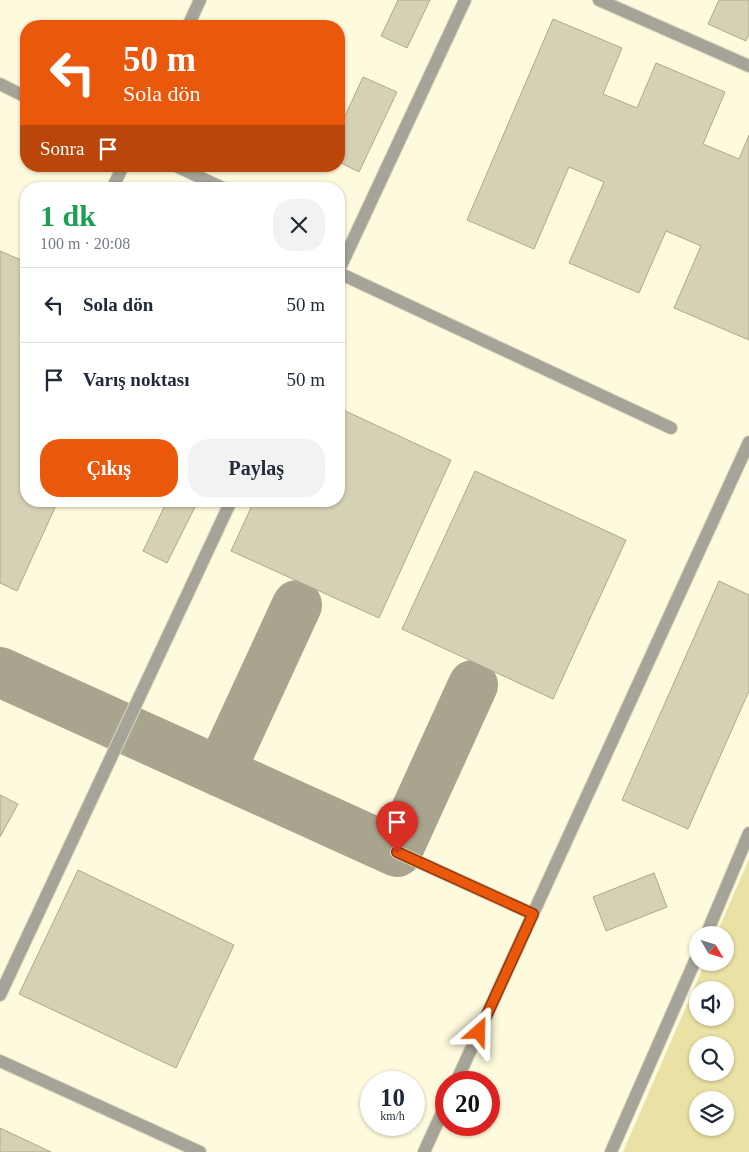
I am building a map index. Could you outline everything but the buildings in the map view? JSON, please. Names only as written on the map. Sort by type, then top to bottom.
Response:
[{"type":"lane","points":[[191,20],[200,0]]},
{"type":"lane","points":[[345,242],[465,0]]},
{"type":"lane","points":[[599,0],[749,66]]},
{"type":"lane","points":[[0,84],[20,93]]},
{"type":"lane","points":[[189,172],[209,182]]},
{"type":"lane","points":[[345,275],[671,428]]},
{"type":"lane","points":[[461,1071],[749,442]]},
{"type":"lane","points":[[0,995],[228,507]]},
{"type":"lane","points":[[710,926],[749,833]]},
{"type":"lane","points":[[397,852],[533,914]]},
{"type":"lane","points":[[611,1152],[691,971]]},
{"type":"lane","points":[[0,1061],[200,1152]]},
{"type":"lane","points":[[424,1152],[435,1128]]},
{"type":"shaded area","points":[[749,859],[749,1152],[623,1152],[689,1000],[689,1026],[734,1026],[734,981],[697,981],[702,971],[734,971],[734,926],[720,926]]},
{"type":"taxiway","points":[[220,772],[297,605]]},
{"type":"taxiway","points":[[0,672],[397,852],[473,685]]},
{"type":"route","points":[[397,852],[533,914],[479,1032]]}]
